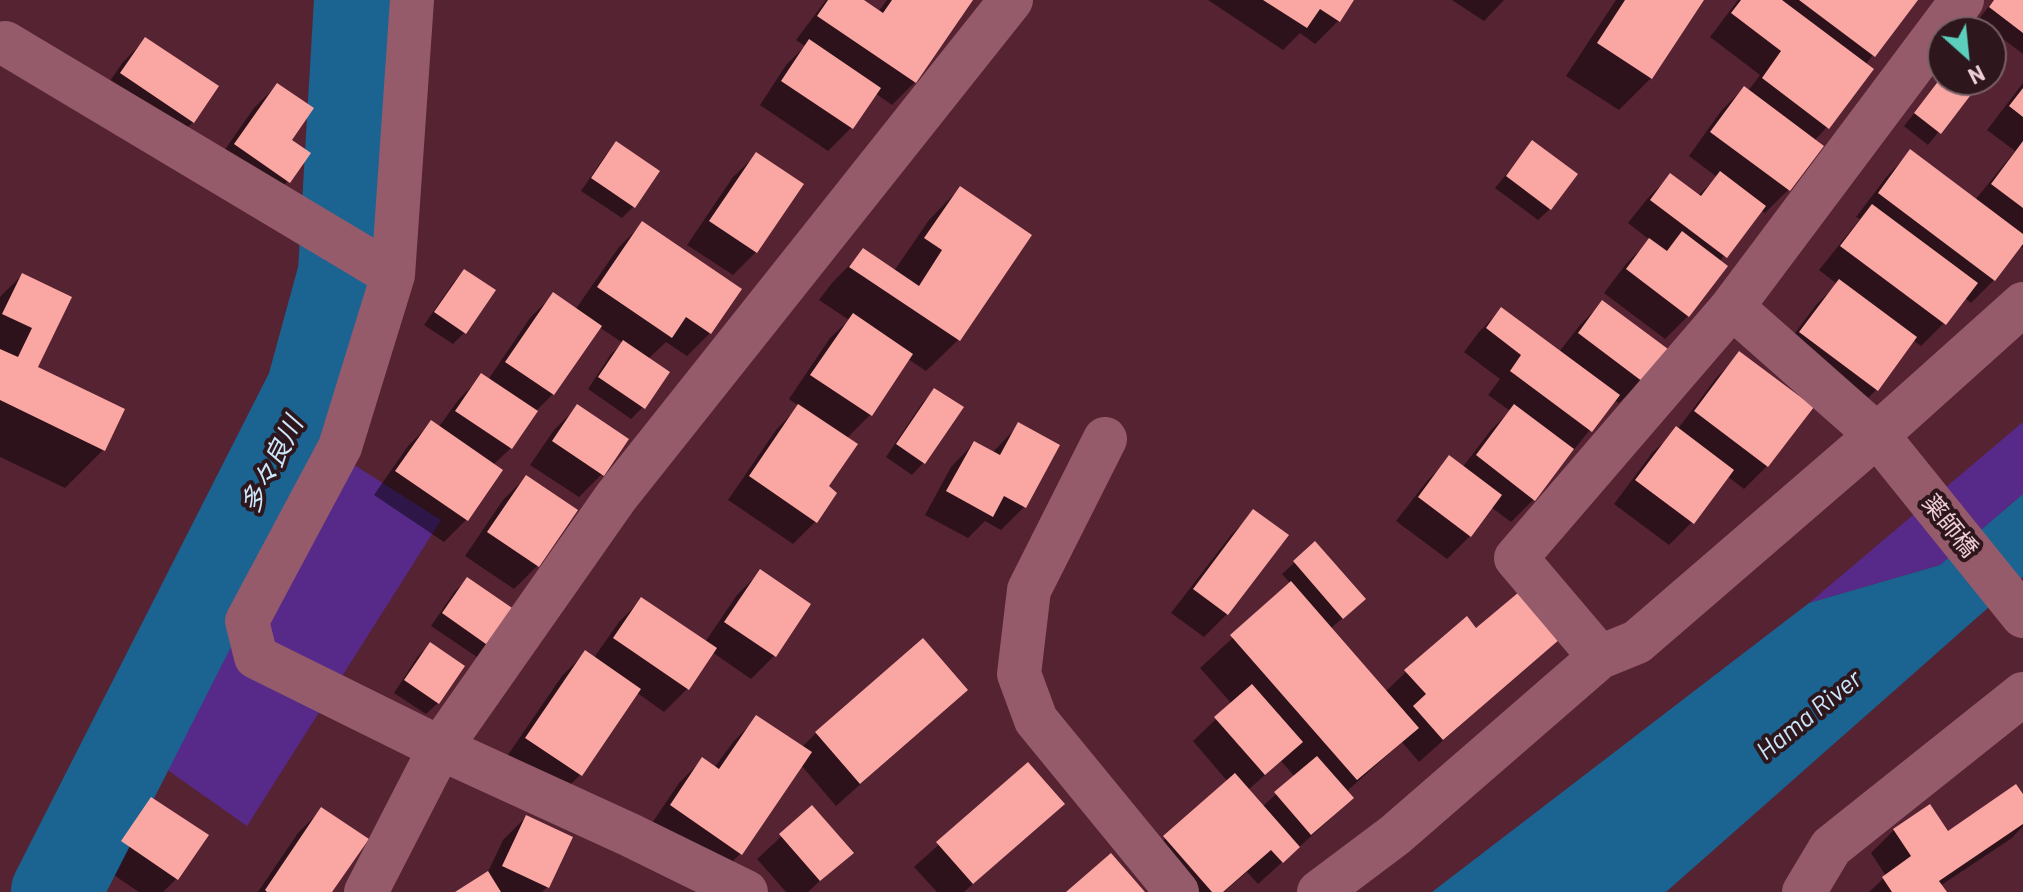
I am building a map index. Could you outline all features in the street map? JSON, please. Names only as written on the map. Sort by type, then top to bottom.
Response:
[{"type":"street","points":[[412,0],[393,275],[340,447],[247,621],[256,657],[440,748],[746,892]]},
{"type":"street","points":[[366,892],[440,748],[616,497],[1011,0]]},
{"type":"street","points":[[1600,657],[1516,558],[1732,307],[1962,0]]},
{"type":"street","points":[[5,43],[393,275]]},
{"type":"street","points":[[1319,892],[1395,835],[1600,657],[1637,642],[2023,304]]},
{"type":"street","name":"薬師橋","points":[[1732,307],[1877,435],[2023,616]]},
{"type":"street","points":[[1105,439],[1029,590],[1019,674],[1036,720],[1177,892]]},
{"type":"street","points":[[1804,892],[1831,847],[2023,694]]},
{"type":"shaded area","points":[[2023,422],[2023,494],[1940,565],[1809,603]]},
{"type":"shaded area","points":[[326,447],[441,520],[247,826],[159,764]]},
{"type":"water","name":"Hama River","points":[[2023,494],[2023,577],[1666,892],[1432,892],[1809,603],[1940,565]]},
{"type":"building","points":[[828,0],[864,0],[883,13],[892,0],[973,0],[916,83],[817,16]]},
{"type":"building","points":[[1263,0],[1354,0],[1340,22],[1320,9],[1307,28]]},
{"type":"building","points":[[1625,0],[1704,0],[1652,79],[1597,43]]},
{"type":"building","points":[[1741,0],[1782,0],[1874,69],[1829,129],[1762,78],[1781,51],[1731,13]]},
{"type":"building","points":[[1799,0],[1918,0],[1875,57]]},
{"type":"building","points":[[1994,0],[2023,0],[2023,33],[2007,21],[2007,16],[2001,16],[1989,7]]},
{"type":"building","points":[[145,37],[219,86],[194,123],[120,73]]},
{"type":"building","points":[[809,39],[881,88],[853,129],[781,81]]},
{"type":"building","points":[[277,83],[314,108],[292,140],[311,153],[290,183],[234,144]]},
{"type":"building","points":[[1744,86],[1824,146],[1790,191],[1710,132]]},
{"type":"building","points":[[2023,88],[2023,117],[2009,106]]},
{"type":"building","points":[[1927,96],[1970,96],[1941,134],[1914,113]]},
{"type":"building","points":[[1532,140],[1578,174],[1551,210],[1506,176]]},
{"type":"building","points":[[616,141],[660,171],[635,208],[591,178]]},
{"type":"building","points":[[2023,141],[2023,208],[1991,184]]},
{"type":"building","points":[[1910,149],[2023,234],[2023,244],[1995,281],[1878,193]]},
{"type":"building","points":[[756,152],[804,184],[757,253],[709,221]]},
{"type":"building","points":[[1720,171],[1766,206],[1727,258],[1650,200],[1670,173],[1701,196]]},
{"type":"building","points":[[960,186],[1032,235],[960,341],[849,267],[863,248],[919,286],[942,250],[924,238]]},
{"type":"building","points":[[1872,204],[1978,283],[1946,325],[1840,246]]},
{"type":"building","points":[[642,221],[742,289],[711,334],[686,317],[672,338],[597,287]]},
{"type":"building","points":[[1682,231],[1728,266],[1689,317],[1626,269],[1649,238],[1667,251]]},
{"type":"building","points":[[464,269],[496,290],[466,334],[434,312]]},
{"type":"building","points":[[22,273],[72,297],[38,367],[125,409],[105,451],[0,400],[0,349],[18,357],[32,328],[2,314]]},
{"type":"building","points":[[1839,279],[1917,337],[1878,391],[1799,332]]},
{"type":"building","points":[[553,292],[602,326],[554,395],[505,362]]},
{"type":"building","points":[[1602,300],[1668,349],[1643,382],[1578,333]]},
{"type":"building","points":[[1501,307],[1620,395],[1592,432],[1510,371],[1521,355],[1486,328]]},
{"type":"building","points":[[853,313],[913,354],[872,416],[810,375]]},
{"type":"building","points":[[623,340],[670,372],[645,409],[598,377]]},
{"type":"building","points":[[1739,351],[1814,407],[1768,467],[1694,411]]},
{"type":"building","points":[[481,373],[538,411],[512,449],[455,411]]},
{"type":"building","points":[[934,388],[964,407],[925,464],[896,444]]},
{"type":"building","points":[[577,404],[629,439],[604,476],[552,441]]},
{"type":"building","points":[[798,404],[858,444],[829,486],[837,493],[817,523],[749,476]]},
{"type":"building","points":[[1514,404],[1574,449],[1535,501],[1476,455]]},
{"type":"building","points":[[431,420],[503,470],[468,521],[395,471]]},
{"type":"building","points":[[1018,422],[1060,445],[1026,508],[1004,496],[993,517],[946,491],[974,441],[1000,455]]},
{"type":"building","points":[[1676,426],[1734,470],[1694,524],[1635,480]]},
{"type":"building","points":[[1449,455],[1502,495],[1471,537],[1418,497]]},
{"type":"building","points":[[526,475],[578,510],[539,567],[487,532]]},
{"type":"building","points":[[1253,509],[1289,535],[1228,615],[1193,589]]},
{"type":"building","points":[[1315,541],[1366,599],[1343,619],[1293,561]]},
{"type":"building","points":[[760,569],[811,604],[776,657],[724,622]]},
{"type":"building","points":[[467,577],[518,612],[493,649],[442,613]]},
{"type":"building","points":[[1291,581],[1419,728],[1357,780],[1230,635]]},
{"type":"building","points":[[1519,592],[1560,639],[1443,740],[1413,706],[1426,694],[1404,670],[1467,616],[1476,628]]},
{"type":"building","points":[[641,597],[717,648],[689,690],[613,638]]},
{"type":"building","points":[[923,638],[968,690],[860,784],[815,732]]},
{"type":"building","points":[[430,642],[465,666],[439,704],[404,680]]},
{"type":"building","points":[[585,650],[641,689],[582,776],[525,738]]},
{"type":"building","points":[[1252,684],[1303,742],[1265,775],[1214,717]]},
{"type":"building","points":[[756,715],[812,752],[742,855],[670,805],[702,757],[719,769]]},
{"type":"building","points":[[1317,756],[1354,798],[1311,835],[1274,792]]},
{"type":"building","points":[[1028,762],[1065,804],[973,884],[936,842]]},
{"type":"building","points":[[1235,773],[1300,847],[1283,863],[1271,850],[1223,892],[1212,892],[1163,836]]},
{"type":"building","points":[[2016,784],[2023,794],[2023,824],[1939,881],[1947,892],[1892,892],[1882,877],[1911,856],[1893,829],[1930,804],[1948,831]]},
{"type":"building","points":[[151,797],[209,835],[178,880],[121,841]]},
{"type":"building","points":[[812,805],[854,853],[820,881],[779,834]]},
{"type":"building","points":[[321,807],[369,839],[332,892],[267,892],[265,890]]},
{"type":"building","points":[[526,815],[573,837],[549,888],[502,866]]},
{"type":"building","points":[[1111,853],[1145,892],[1066,892]]},
{"type":"building","points":[[488,871],[501,892],[455,892]]},
{"type":"waterway","name":"多々良川","points":[[56,892],[311,390],[343,273],[359,0]]}]
